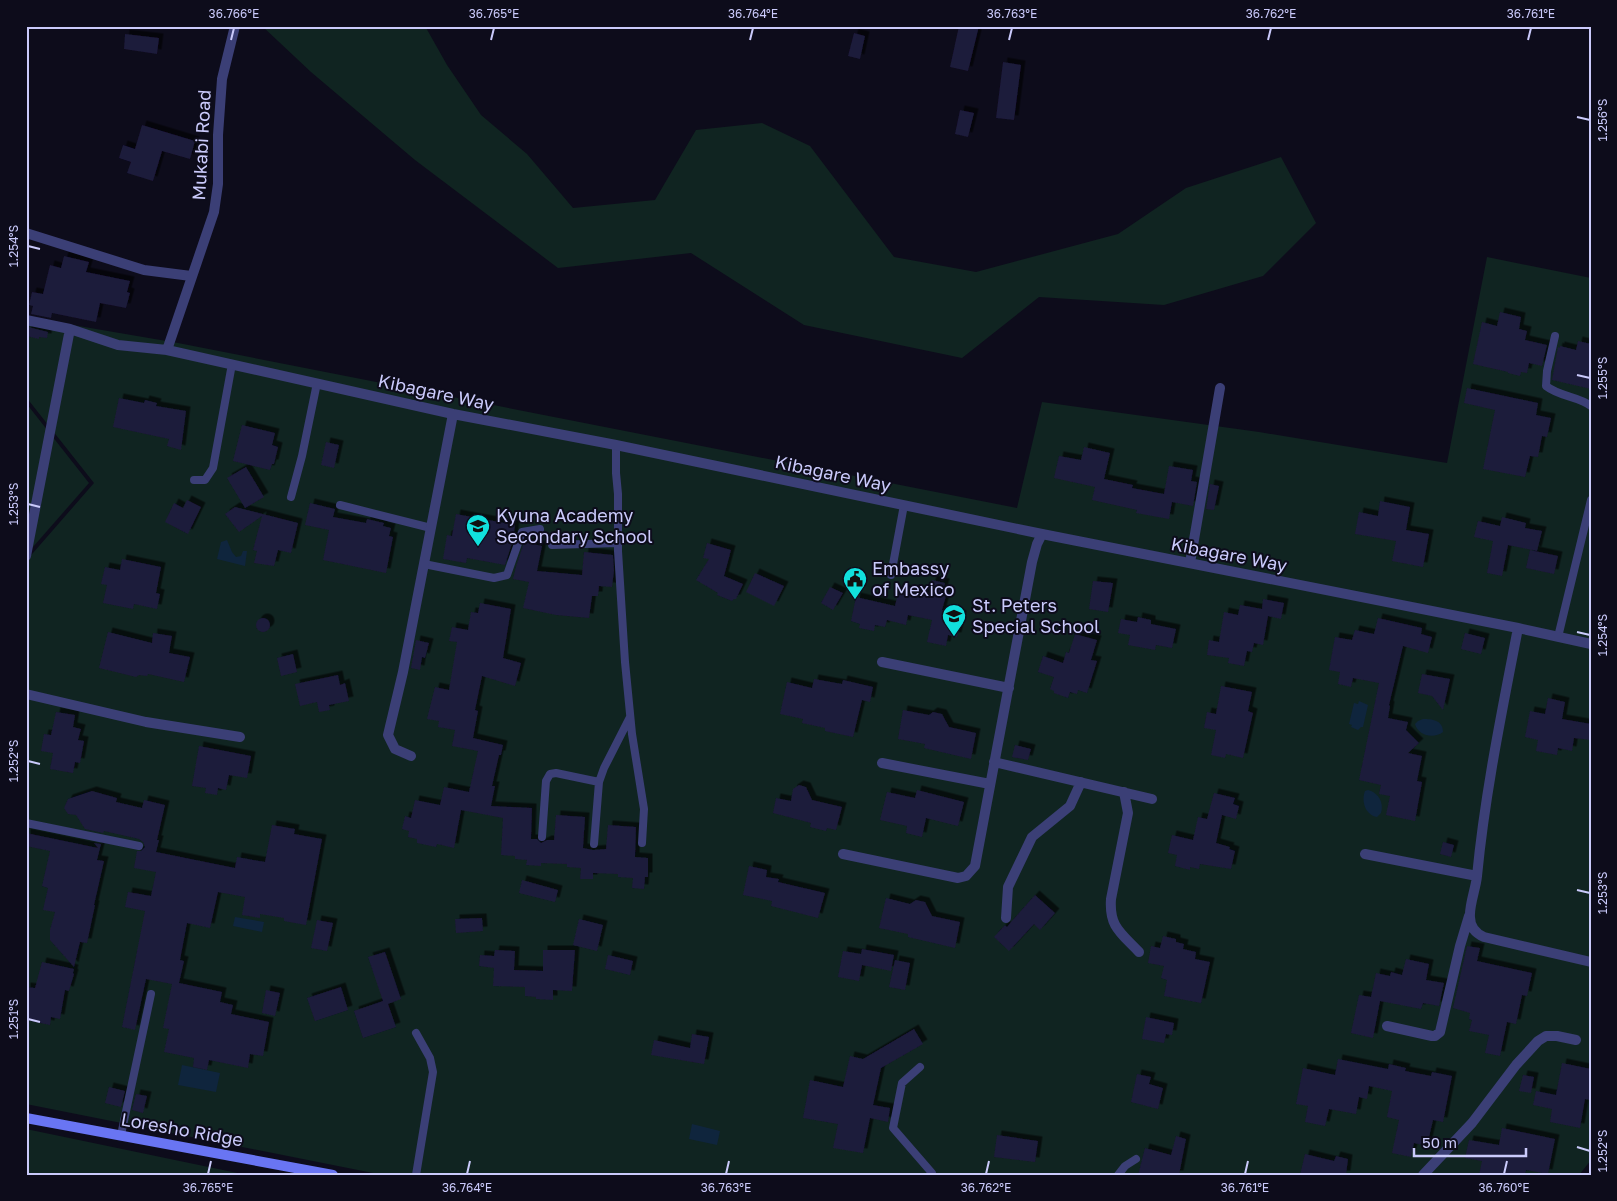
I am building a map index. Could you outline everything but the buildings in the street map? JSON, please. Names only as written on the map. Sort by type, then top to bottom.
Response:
[{"type":"main road","name":"Loresho Ridge","points":[[26,1118],[333,1175]]},
{"type":"street","name":"Mukabi Road","points":[[167,350],[214,212],[218,184],[218,135],[222,79],[235,26]]},
{"type":"street","points":[[26,233],[144,270],[191,276]]},
{"type":"street","name":"Kibagare Way","points":[[26,320],[70,329],[118,345],[167,350],[453,414],[616,445],[1042,534],[1591,644]]},
{"type":"street","points":[[26,556],[30,519],[70,329]]},
{"type":"street","points":[[1190,563],[1220,388]]},
{"type":"street","points":[[411,756],[395,750],[388,735],[403,672],[453,414]]},
{"type":"street","points":[[843,854],[958,878],[966,876],[975,866],[1032,562],[1042,534]]},
{"type":"street","points":[[1388,1026],[1435,1036],[1440,1032],[1477,876],[1486,796],[1518,628]]},
{"type":"street","points":[[882,662],[1009,688]]},
{"type":"street","points":[[26,694],[146,722],[240,737]]},
{"type":"street","points":[[994,762],[1152,800]]},
{"type":"street","points":[[882,763],[990,784]]},
{"type":"street","points":[[1006,918],[1008,887],[1032,837],[1070,806],[1081,782]]},
{"type":"street","points":[[1124,792],[1128,813],[1110,912],[1112,921],[1138,952]]},
{"type":"street","points":[[1365,854],[1477,876]]},
{"type":"street","points":[[1469,916],[1474,930],[1484,937],[1591,962]]},
{"type":"street","points":[[1423,1175],[1472,1123],[1516,1064],[1538,1041],[1546,1036],[1576,1040]]},
{"type":"lane","points":[[1555,336],[1547,371],[1546,386],[1554,392],[1586,402],[1591,406]]},
{"type":"lane","points":[[194,480],[205,480],[213,468],[232,364]]},
{"type":"lane","points":[[291,497],[302,456],[316,383]]},
{"type":"lane","points":[[616,445],[618,543],[625,662],[630,716],[644,809],[642,843]]},
{"type":"lane","points":[[1558,637],[1591,500]]},
{"type":"lane","points":[[340,505],[431,528]]},
{"type":"lane","points":[[891,574],[904,505]]},
{"type":"lane","points":[[424,564],[494,578],[507,575],[522,532],[540,529]]},
{"type":"lane","points":[[552,544],[618,543]]},
{"type":"lane","points":[[594,844],[599,782],[630,716]]},
{"type":"lane","points":[[542,837],[546,781],[550,774],[556,773],[599,782]]},
{"type":"lane","points":[[26,823],[139,846]]},
{"type":"lane","points":[[121,1135],[151,994]]},
{"type":"lane","points":[[416,1033],[430,1058],[433,1072],[416,1175]]},
{"type":"lane","points":[[920,1067],[902,1083],[893,1128],[932,1173],[931,1175]]},
{"type":"lane","points":[[1118,1175],[1125,1166],[1136,1160]]},
{"type":"green space","points":[[262,26],[425,26],[447,65],[481,115],[527,154],[573,208],[655,200],[696,130],[762,123],[810,146],[894,257],[976,272],[1118,234],[1186,188],[1281,157],[1316,223],[1263,276],[1164,305],[1039,297],[962,358],[804,325],[691,253],[558,268],[415,160],[311,72]]},
{"type":"green space","points":[[1487,257],[1591,278],[1591,1160],[1579,1175],[383,1175],[26,1104],[26,561],[94,483],[26,397],[26,317],[178,343],[1017,508],[1042,402],[1259,432],[1447,463]]},
{"type":"green space","points":[[26,403],[89,483],[26,555]]},
{"type":"green space","points":[[26,1129],[247,1175],[26,1175]]},
{"type":"water","points":[[227,540],[236,557],[241,556],[243,551],[247,551],[245,566],[217,559],[221,542]]},
{"type":"water","points":[[1359,701],[1368,705],[1363,727],[1358,730],[1349,724],[1354,703],[1358,704]]},
{"type":"water","points":[[1423,719],[1439,723],[1443,728],[1443,732],[1431,736],[1423,734],[1415,724]]},
{"type":"water","points":[[1368,790],[1375,793],[1381,802],[1381,813],[1377,817],[1370,814],[1365,807],[1364,795],[1365,791]]},
{"type":"water","points":[[235,917],[264,922],[262,932],[233,926]]},
{"type":"water","points":[[182,1065],[220,1073],[216,1092],[178,1085]]},
{"type":"water","points":[[692,1124],[720,1131],[717,1145],[689,1139]]},
{"type":"place","name":"Kyuna Academy Secondary School","points":[[478,547]]},
{"type":"place","name":"Embassy of Mexico","points":[[855,600]]},
{"type":"place","name":"St. Peters Special School","points":[[954,637]]}]
